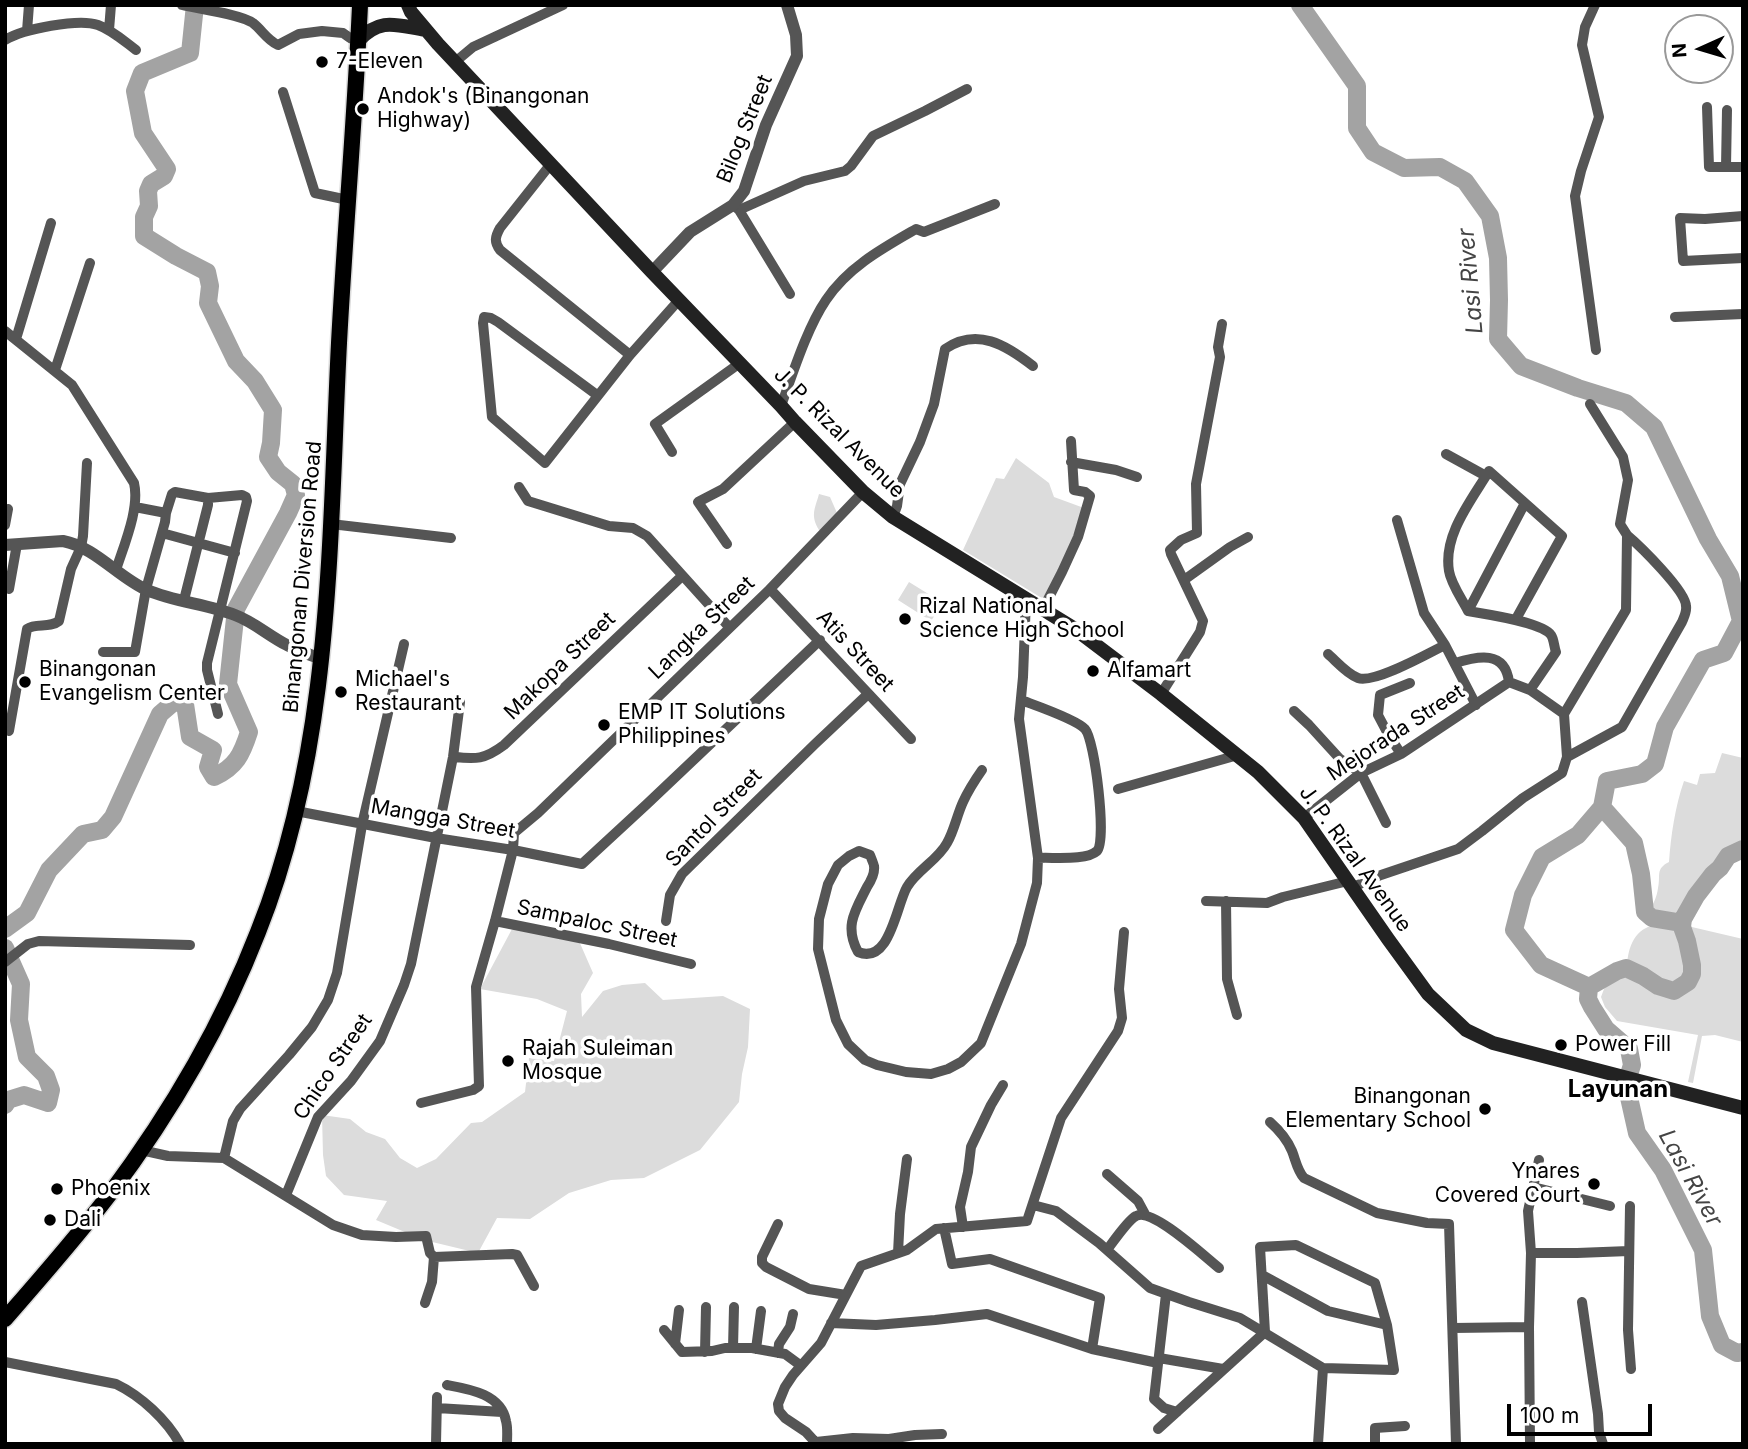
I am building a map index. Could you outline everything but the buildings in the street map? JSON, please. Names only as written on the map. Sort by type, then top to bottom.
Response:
[{"type":"main road","name":"Binangonan Diversion Road","points":[[5,1319],[90,1219],[174,1100],[204,1046],[267,911],[296,811],[312,732],[322,659],[360,5]]},
{"type":"main road","name":"J. P. Rizal Avenue","points":[[408,5],[426,30],[550,165],[863,492],[893,517],[1075,629],[1161,694],[1273,785],[1304,818],[1428,994],[1466,1030],[1493,1043],[1743,1108]]},
{"type":"main road","points":[[358,41],[373,29],[388,24],[426,30]]},
{"type":"street","points":[[27,31],[29,5]]},
{"type":"street","points":[[109,30],[111,5]]},
{"type":"street","points":[[182,5],[251,22],[278,45],[299,34],[322,31],[343,33],[358,41]]},
{"type":"street","points":[[455,62],[473,47],[563,5]]},
{"type":"street","name":"Bilog Street","points":[[652,272],[690,232],[736,208],[766,125],[797,56],[796,35],[787,5]]},
{"type":"street","points":[[1595,5],[1585,27],[1582,46],[1599,117],[1575,197],[1596,350]]},
{"type":"street","points":[[5,40],[27,31],[92,23],[109,30],[136,50]]},
{"type":"street","points":[[790,294],[736,208],[804,181],[845,172],[873,136],[967,89]]},
{"type":"street","points":[[283,92],[315,193],[348,200]]},
{"type":"street","points":[[1707,107],[1709,167],[1743,167]]},
{"type":"street","points":[[1726,167],[1727,110]]},
{"type":"street","points":[[550,165],[500,228],[495,243],[500,250],[630,355]]},
{"type":"street","points":[[781,406],[826,300],[844,279],[865,261],[916,229],[924,232],[995,204]]},
{"type":"street","points":[[1743,215],[1705,219],[1681,218],[1684,261],[1743,258]]},
{"type":"street","points":[[16,339],[51,223]]},
{"type":"street","points":[[55,370],[90,263]]},
{"type":"street","points":[[597,395],[498,322],[484,317],[492,417],[545,463],[597,395],[679,300]]},
{"type":"street","points":[[1675,317],[1743,314]]},
{"type":"street","points":[[1161,694],[1200,632],[1203,621],[1170,550],[1181,540],[1197,533],[1196,484],[1220,356],[1218,347],[1222,324]]},
{"type":"street","points":[[5,331],[72,385],[131,477],[136,488],[135,507],[116,570]]},
{"type":"street","points":[[893,517],[900,484],[934,404],[945,349],[965,339],[997,342],[1033,366]]},
{"type":"street","points":[[672,452],[655,424],[740,363]]},
{"type":"street","points":[[1567,757],[1622,727],[1682,622],[1687,604],[1677,588],[1620,524],[1628,480],[1623,457],[1590,404]]},
{"type":"street","points":[[727,544],[698,502],[723,489],[795,422]]},
{"type":"street","points":[[1043,609],[1078,537],[1090,496],[1074,490],[1070,441]]},
{"type":"street","points":[[1446,454],[1486,476]]},
{"type":"street","points":[[1071,462],[1116,470],[1137,477]]},
{"type":"street","points":[[9,731],[27,629],[31,626],[52,625],[58,621],[71,569],[81,547],[87,463]]},
{"type":"street","points":[[1468,611],[1449,574],[1448,551],[1452,535],[1489,471],[1562,536],[1516,619]]},
{"type":"street","points":[[519,487],[528,501],[609,526],[633,528],[641,532],[729,627]]},
{"type":"street","points":[[103,652],[135,652],[146,589],[172,494],[176,492],[208,498],[242,495],[246,497],[207,663],[218,714]]},
{"type":"street","name":"Langka Street","points":[[421,1103],[473,1090],[479,1086],[476,987],[513,850],[514,833],[770,589],[863,492]]},
{"type":"street","points":[[184,600],[208,498]]},
{"type":"street","points":[[1468,611],[1525,503]]},
{"type":"street","points":[[135,507],[166,513]]},
{"type":"street","points":[[5,525],[8,509]]},
{"type":"street","points":[[1397,520],[1424,613],[1445,645],[1476,705]]},
{"type":"street","points":[[331,524],[450,538]]},
{"type":"street","points":[[162,533],[235,552]]},
{"type":"street","points":[[1206,901],[1267,903],[1283,897],[1351,884],[1458,849],[1523,798],[1562,773],[1567,757],[1564,714],[1626,610],[1627,535]]},
{"type":"street","points":[[1184,580],[1248,537]]},
{"type":"street","points":[[9,589],[11,544],[63,541],[81,547],[146,589],[237,616],[286,645],[322,659]]},
{"type":"street","name":"Makopa Street","points":[[453,757],[476,759],[492,754],[504,745],[682,576]]},
{"type":"street","name":"Atis Street","points":[[770,589],[911,738]]},
{"type":"street","points":[[982,770],[964,800],[947,844],[908,885],[888,938],[872,954],[858,952],[852,940],[851,927],[854,914],[873,876],[874,865],[870,855],[859,851],[849,856],[838,865],[828,884],[818,919],[818,949],[836,1020],[848,1044],[865,1060],[877,1065],[906,1072],[931,1074],[961,1062],[981,1043],[1021,944],[1037,883],[1038,858],[1019,719],[1026,635],[1026,598]]},
{"type":"street","points":[[1468,611],[1516,619],[1552,636],[1556,652],[1530,690]]},
{"type":"street","name":"Mangga Street","points":[[296,811],[582,864],[820,640]]},
{"type":"street","points":[[224,1158],[233,1121],[240,1109],[312,1027],[328,1000],[337,972],[362,825],[404,644]]},
{"type":"street","points":[[1328,654],[1353,676],[1366,680],[1445,645]]},
{"type":"street","points":[[1455,663],[1482,657],[1495,659],[1506,668],[1509,682],[1530,690],[1564,714]]},
{"type":"street","points":[[1401,754],[1378,715],[1380,695],[1410,682]]},
{"type":"street","name":"Mejorada Street","points":[[1304,818],[1362,773],[1401,754],[1509,682]]},
{"type":"street","name":"Santol Street","points":[[666,921],[670,895],[682,874],[868,694]]},
{"type":"street","points":[[1021,700],[1084,727],[1091,744],[1099,792],[1100,830],[1097,851],[1082,857],[1038,858]]},
{"type":"street","name":"Chico Street","points":[[286,1195],[318,1117],[351,1081],[380,1041],[411,964],[453,757],[460,702]]},
{"type":"street","points":[[1294,711],[1340,759],[1362,773],[1385,823]]},
{"type":"street","points":[[1118,789],[1238,755]]},
{"type":"street","points":[[1226,901],[1226,972],[1237,1014]]},
{"type":"street","name":"Sampaloc Street","points":[[495,921],[691,964]]},
{"type":"street","points":[[942,1434],[889,1439],[853,1438],[817,1443],[785,1418],[779,1411],[778,1404],[785,1387],[800,1365],[821,1343],[861,1266],[907,1250],[936,1228],[1027,1221],[1061,1118],[1118,1031],[1122,1018],[1119,989],[1124,932]]},
{"type":"street","points":[[9,959],[28,944],[39,941],[190,945]]},
{"type":"street","points":[[963,1227],[960,1207],[971,1147],[1003,1085]]},
{"type":"street","points":[[1270,1122],[1292,1150],[1298,1172],[1304,1178],[1377,1213],[1427,1223],[1450,1224],[1456,1444]]},
{"type":"street","points":[[141,1150],[168,1156],[224,1158],[333,1225],[362,1235],[426,1236],[434,1257],[432,1282],[425,1303]]},
{"type":"street","points":[[898,1253],[907,1159]]},
{"type":"street","points":[[1531,1444],[1531,1253],[1528,1211],[1539,1160]]},
{"type":"street","points":[[1107,1174],[1138,1201],[1145,1214]]},
{"type":"street","points":[[1533,1187],[1610,1206]]},
{"type":"street","points":[[1033,1205],[1056,1211],[1107,1250],[1150,1288],[1240,1318],[1323,1368],[1394,1370],[1387,1325],[1375,1283],[1296,1245],[1260,1247],[1265,1332]]},
{"type":"street","points":[[1630,1206],[1628,1330],[1631,1369]]},
{"type":"street","points":[[1107,1250],[1132,1220],[1145,1214],[1179,1235],[1219,1268]]},
{"type":"street","points":[[778,1224],[762,1257],[762,1263],[809,1289],[846,1295]]},
{"type":"street","points":[[944,1228],[952,1264],[990,1259],[1100,1298],[1092,1349]]},
{"type":"street","points":[[1531,1253],[1629,1251]]},
{"type":"street","points":[[434,1257],[517,1255],[534,1286]]},
{"type":"street","points":[[1262,1275],[1328,1311],[1387,1325]]},
{"type":"street","points":[[1166,1294],[1154,1399],[1164,1408],[1177,1412]]},
{"type":"street","points":[[1582,1302],[1602,1444]]},
{"type":"street","points":[[705,1352],[706,1307]]},
{"type":"street","points":[[733,1348],[734,1307]]},
{"type":"street","points":[[675,1344],[679,1310]]},
{"type":"street","points":[[756,1349],[761,1311]]},
{"type":"street","points":[[778,1353],[779,1344],[790,1328],[793,1314]]},
{"type":"street","points":[[831,1323],[876,1325],[988,1314],[1092,1349],[1223,1369]]},
{"type":"street","points":[[1453,1328],[1529,1327]]},
{"type":"street","points":[[664,1330],[682,1352],[705,1352],[725,1348],[756,1349],[785,1354],[800,1365]]},
{"type":"street","points":[[1158,1429],[1265,1332]]},
{"type":"street","points":[[5,1362],[116,1384],[151,1409],[180,1444]]},
{"type":"street","points":[[1318,1444],[1323,1368]]},
{"type":"street","points":[[447,1385],[472,1389],[491,1399],[506,1420],[507,1444]]},
{"type":"street","points":[[436,1444],[437,1402],[502,1412]]},
{"type":"street","points":[[1376,1444],[1375,1428],[1405,1426]]},
{"type":"shaded area","points":[[1016,458],[1049,483],[1054,497],[1084,508],[1080,523],[1045,600],[963,550],[996,478],[1004,479]]},
{"type":"shaded area","points":[[819,494],[830,497],[837,513],[824,530],[819,530],[814,516]]},
{"type":"shaded area","points":[[909,582],[943,603],[931,621],[898,600]]},
{"type":"shaded area","points":[[1722,753],[1743,758],[1743,847],[1725,855],[1693,894],[1685,911],[1679,915],[1679,924],[1743,939],[1743,1042],[1715,1035],[1702,1036],[1693,1083],[1688,1082],[1698,1035],[1617,1021],[1605,1007],[1601,997],[1611,981],[1628,975],[1628,955],[1636,936],[1648,927],[1663,923],[1663,915],[1649,912],[1657,894],[1660,870],[1669,862],[1674,821],[1684,781],[1697,785],[1700,774],[1715,773]]},
{"type":"shaded area","points":[[512,929],[579,941],[593,973],[581,994],[582,1017],[603,991],[622,985],[645,983],[663,1000],[723,996],[750,1009],[748,1047],[739,1102],[700,1150],[644,1178],[611,1180],[569,1193],[530,1219],[497,1218],[478,1253],[424,1240],[376,1220],[387,1201],[344,1195],[326,1176],[322,1115],[350,1119],[366,1132],[385,1139],[400,1158],[417,1168],[436,1159],[471,1123],[482,1122],[525,1092],[529,1058],[554,1061],[567,1011],[537,999],[480,989]]},
{"type":"waterway","points":[[5,929],[27,913],[49,870],[83,834],[102,830],[113,817],[160,714],[174,702],[185,704],[190,737],[213,750],[208,767],[214,777],[228,769],[237,759],[249,732],[228,684],[236,609],[296,495],[293,484],[278,472],[268,457],[273,410],[255,381],[236,361],[208,303],[210,286],[207,272],[144,236],[144,217],[149,206],[148,191],[151,184],[164,176],[167,169],[143,133],[135,91],[142,73],[190,53],[195,5]]},
{"type":"waterway","name":"Lasi River","points":[[1300,5],[1357,86],[1357,128],[1373,152],[1404,168],[1440,167],[1465,181],[1490,216],[1498,258],[1498,339],[1521,366],[1626,403],[1654,427],[1708,539],[1730,576],[1741,621],[1724,653],[1703,660],[1665,727],[1655,764],[1642,774],[1607,781],[1602,807],[1578,835],[1542,857],[1523,895],[1514,930],[1541,965],[1589,987]]},
{"type":"waterway","points":[[1602,807],[1634,843],[1645,912],[1652,918],[1682,923]]},
{"type":"waterway","name":"Lasi River","points":[[1743,849],[1728,856],[1696,896],[1683,919],[1682,927],[1692,965],[1688,982],[1674,991],[1658,986],[1626,968],[1589,987],[1588,999],[1606,1029],[1629,1049],[1632,1065],[1626,1084],[1637,1133],[1663,1170],[1703,1250],[1710,1316],[1722,1345],[1737,1353],[1743,1352]]},
{"type":"waterway","points":[[5,948],[21,984],[19,1020],[27,1057],[46,1076],[51,1090],[48,1103],[24,1095],[8,1100],[5,1105]]},
{"type":"place","name":"7-Eleven","points":[[322,62]]},
{"type":"place","name":"Andok's (Binangonan Highway)","points":[[363,109]]},
{"type":"place","name":"Rizal National Science High School","points":[[905,619]]},
{"type":"place","name":"Alfamart","points":[[1093,671]]},
{"type":"place","name":"Binangonan Evangelism Center","points":[[25,682]]},
{"type":"place","name":"Michael's Restaurant","points":[[341,692]]},
{"type":"place","name":"EMP IT Solutions Philippines","points":[[604,725]]},
{"type":"place","name":"Power Fill","points":[[1561,1045]]},
{"type":"place","name":"Rajah Suleiman Mosque","points":[[508,1061]]},
{"type":"place","name":"Binangonan Elementary School","points":[[1485,1109]]},
{"type":"place","name":"Ynares Covered Court","points":[[1594,1184]]},
{"type":"place","name":"Phoenix","points":[[57,1189]]},
{"type":"place","name":"Dali","points":[[50,1220]]},
{"type":"district","name":"Layunan","points":[[1618,1090]]}]
